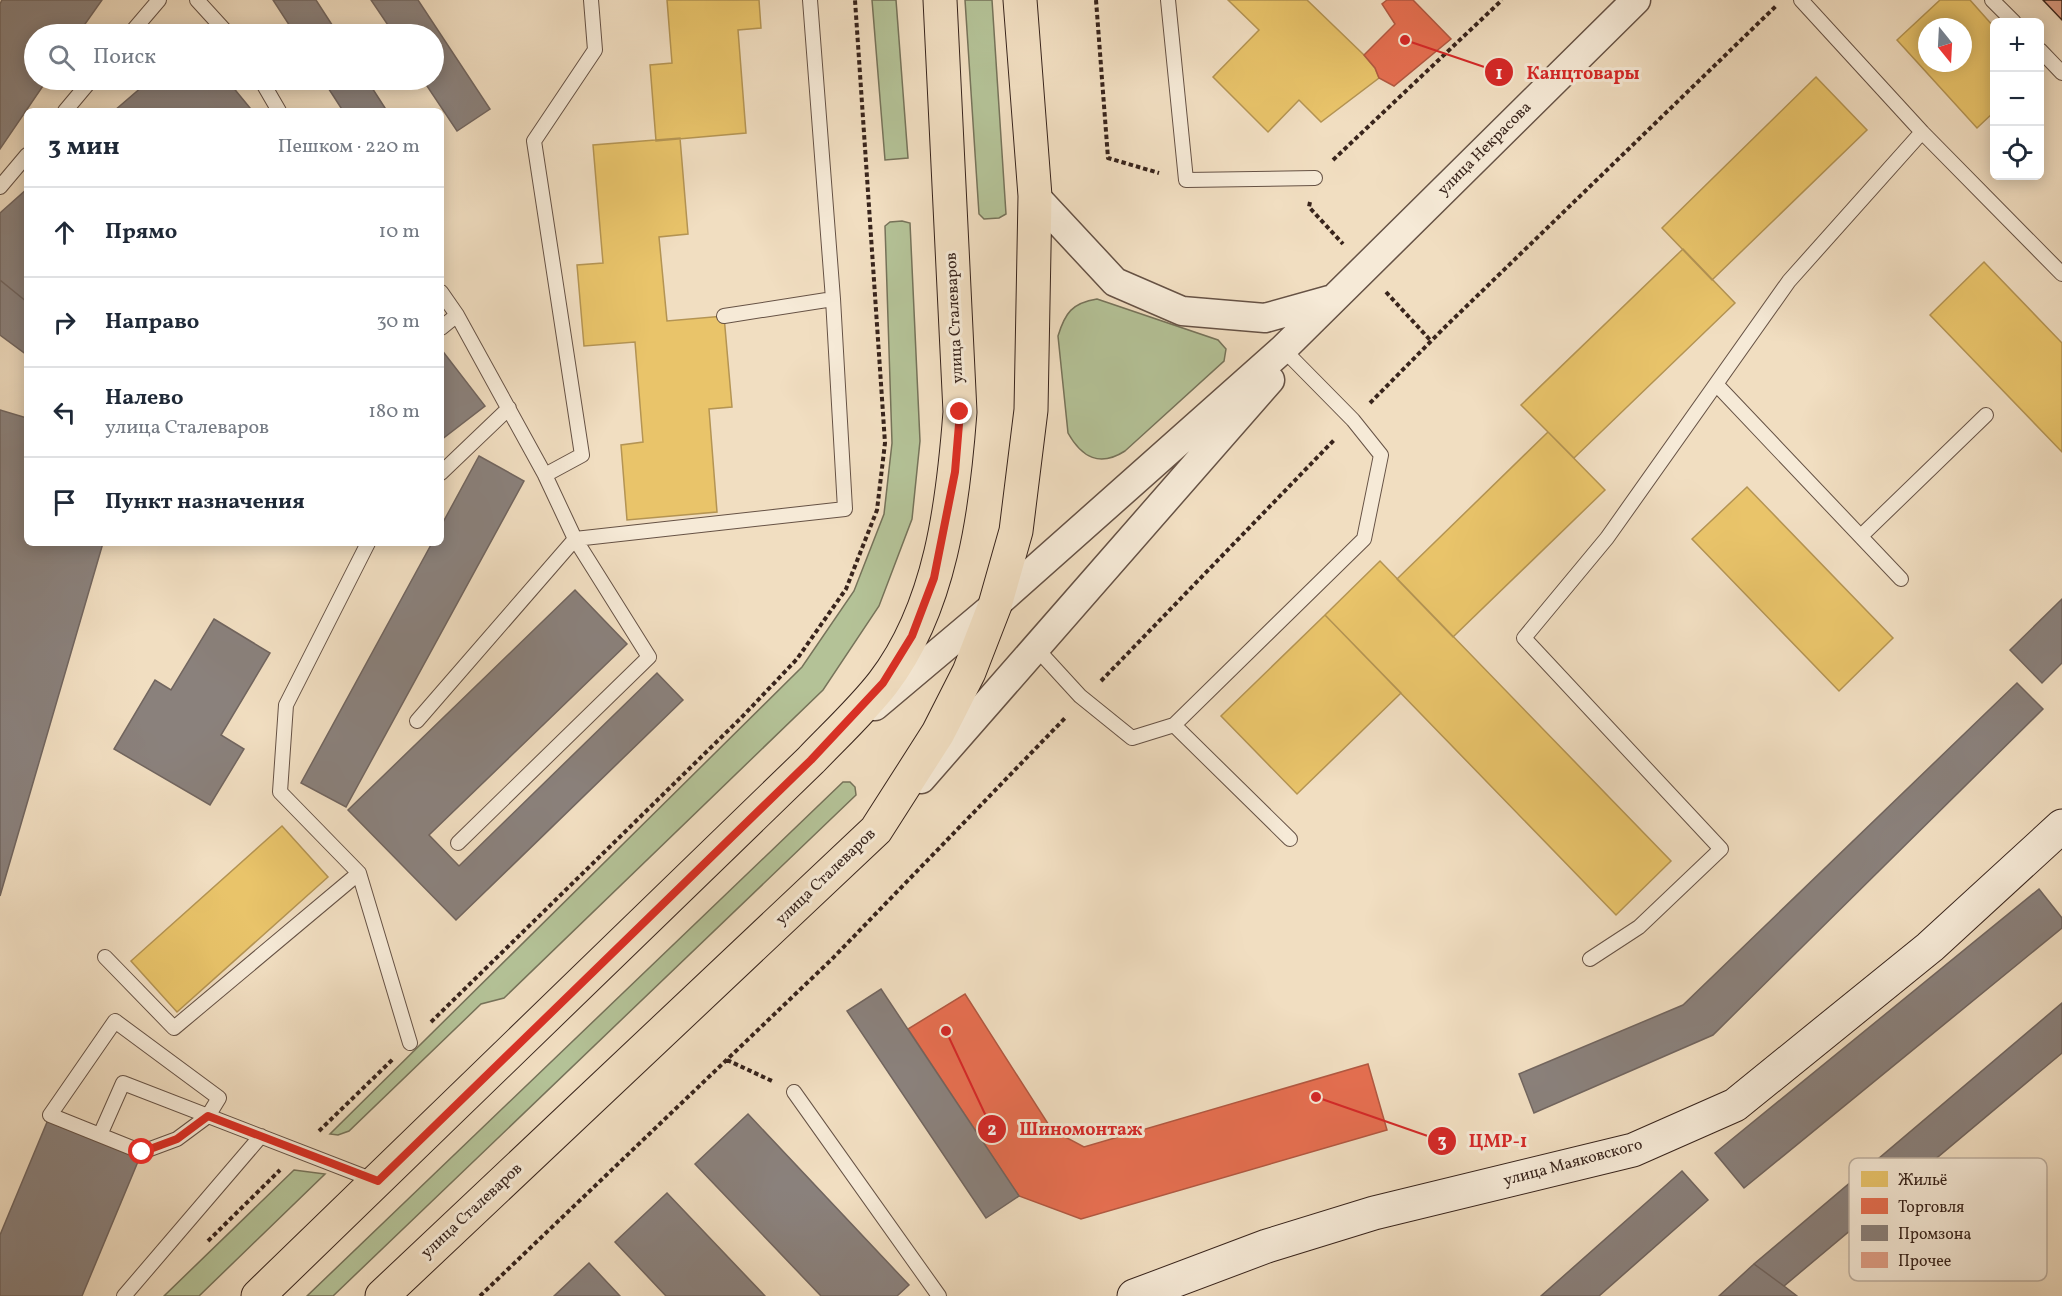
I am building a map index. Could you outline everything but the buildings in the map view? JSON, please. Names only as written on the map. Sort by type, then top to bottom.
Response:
[{"type":"main road","name":"улица Сталеваров","points":[[258,1296],[811,760],[883,683],[912,636],[934,578],[955,472],[960,412],[940,0]]},
{"type":"main road","name":"улица Сталеваров","points":[[382,1296],[876,830],[938,733],[969,672],[995,605],[1016,531],[1031,410],[1035,196],[1020,0]]},
{"type":"main road","name":"улица Маяковского","points":[[1134,1296],[1267,1246],[1374,1213],[1633,1150],[1735,1105],[1930,947],[2062,826]]},
{"type":"street","name":"улица Некрасова","points":[[1287,353],[1335,299],[1636,0]]},
{"type":"street","points":[[1035,196],[1115,282],[1182,311],[1265,318],[1335,299]]},
{"type":"street","points":[[811,760],[1287,353]]},
{"type":"street","points":[[876,830],[1036,648],[1287,353]]},
{"type":"lane","points":[[139,24],[159,0]]},
{"type":"lane","points":[[197,0],[219,24]]},
{"type":"lane","points":[[545,475],[582,455],[534,141],[596,50],[591,0]]},
{"type":"lane","points":[[417,721],[575,539],[845,509],[833,299],[810,0]]},
{"type":"lane","points":[[1168,0],[1186,180],[1315,178]]},
{"type":"lane","points":[[1801,0],[1922,132],[2062,274]]},
{"type":"lane","points":[[1992,0],[2010,18]]},
{"type":"lane","points":[[2044,54],[2062,73]]},
{"type":"lane","points":[[68,108],[83,90]]},
{"type":"lane","points":[[267,90],[277,108]]},
{"type":"lane","points":[[1590,959],[1639,927],[1721,849],[1524,638],[1607,538],[1789,281],[1922,132]]},
{"type":"lane","points":[[0,187],[24,159]]},
{"type":"lane","points":[[444,296],[457,315],[509,408],[545,475],[575,539],[649,657],[458,843]]},
{"type":"lane","points":[[724,316],[833,299]]},
{"type":"lane","points":[[444,326],[457,315]]},
{"type":"lane","points":[[1036,648],[1083,699],[1132,738],[1174,725],[1364,539],[1381,455],[1353,420],[1287,353]]},
{"type":"lane","points":[[1716,384],[1901,579]]},
{"type":"lane","points":[[444,470],[509,408]]},
{"type":"lane","points":[[1861,536],[1986,415]]},
{"type":"lane","points":[[366,546],[286,705],[280,792],[359,873],[410,1043]]},
{"type":"lane","points":[[1174,725],[1290,839]]},
{"type":"lane","points":[[105,957],[174,1028],[359,873]]},
{"type":"lane","points":[[115,1021],[219,1098],[208,1116],[177,1139],[142,1152],[100,1135],[51,1114],[115,1021]]},
{"type":"lane","points":[[100,1135],[123,1083],[378,1181]]},
{"type":"lane","points":[[794,1092],[939,1296]]},
{"type":"lane","points":[[124,1296],[261,1136]]},
{"type":"path","points":[[202,1246],[741,718],[797,660],[846,588],[877,510],[885,443],[855,0]]},
{"type":"path","points":[[1096,0],[1108,158],[1186,180]]},
{"type":"path","points":[[1315,178],[1502,0]]},
{"type":"path","points":[[480,1296],[832,959],[1444,328],[1782,0]]},
{"type":"path","points":[[727,1060],[794,1092]]},
{"type":"green space","points":[[872,0],[896,0],[908,158],[885,160]]},
{"type":"green space","points":[[965,0],[992,0],[1006,214],[999,218],[984,219],[979,214]]},
{"type":"green space","points":[[890,222],[910,223],[920,441],[912,519],[879,606],[823,690],[504,998],[481,1004],[349,1131],[338,1135],[330,1134],[802,667],[854,591],[884,514],[892,443],[885,226]]},
{"type":"green space","points":[[1097,299],[1218,340],[1226,349],[1224,361],[1125,451],[1116,456],[1100,459],[1079,449],[1068,433],[1058,336],[1071,310],[1081,303]]},
{"type":"green space","points":[[843,782],[850,782],[855,787],[856,795],[333,1296],[307,1296]]},
{"type":"green space","points":[[294,1170],[325,1174],[199,1296],[164,1296]]},
{"type":"place","name":"Канцтовары","points":[[1405,40]]},
{"type":"place","name":"Шиномонтаж","points":[[946,1031]]},
{"type":"place","name":"ЦМР-1","points":[[1316,1097]]},
{"type":"route","points":[[142,1152],[177,1139],[208,1116],[378,1181],[811,760],[883,683],[912,636],[934,578],[955,472],[960,412]]}]
